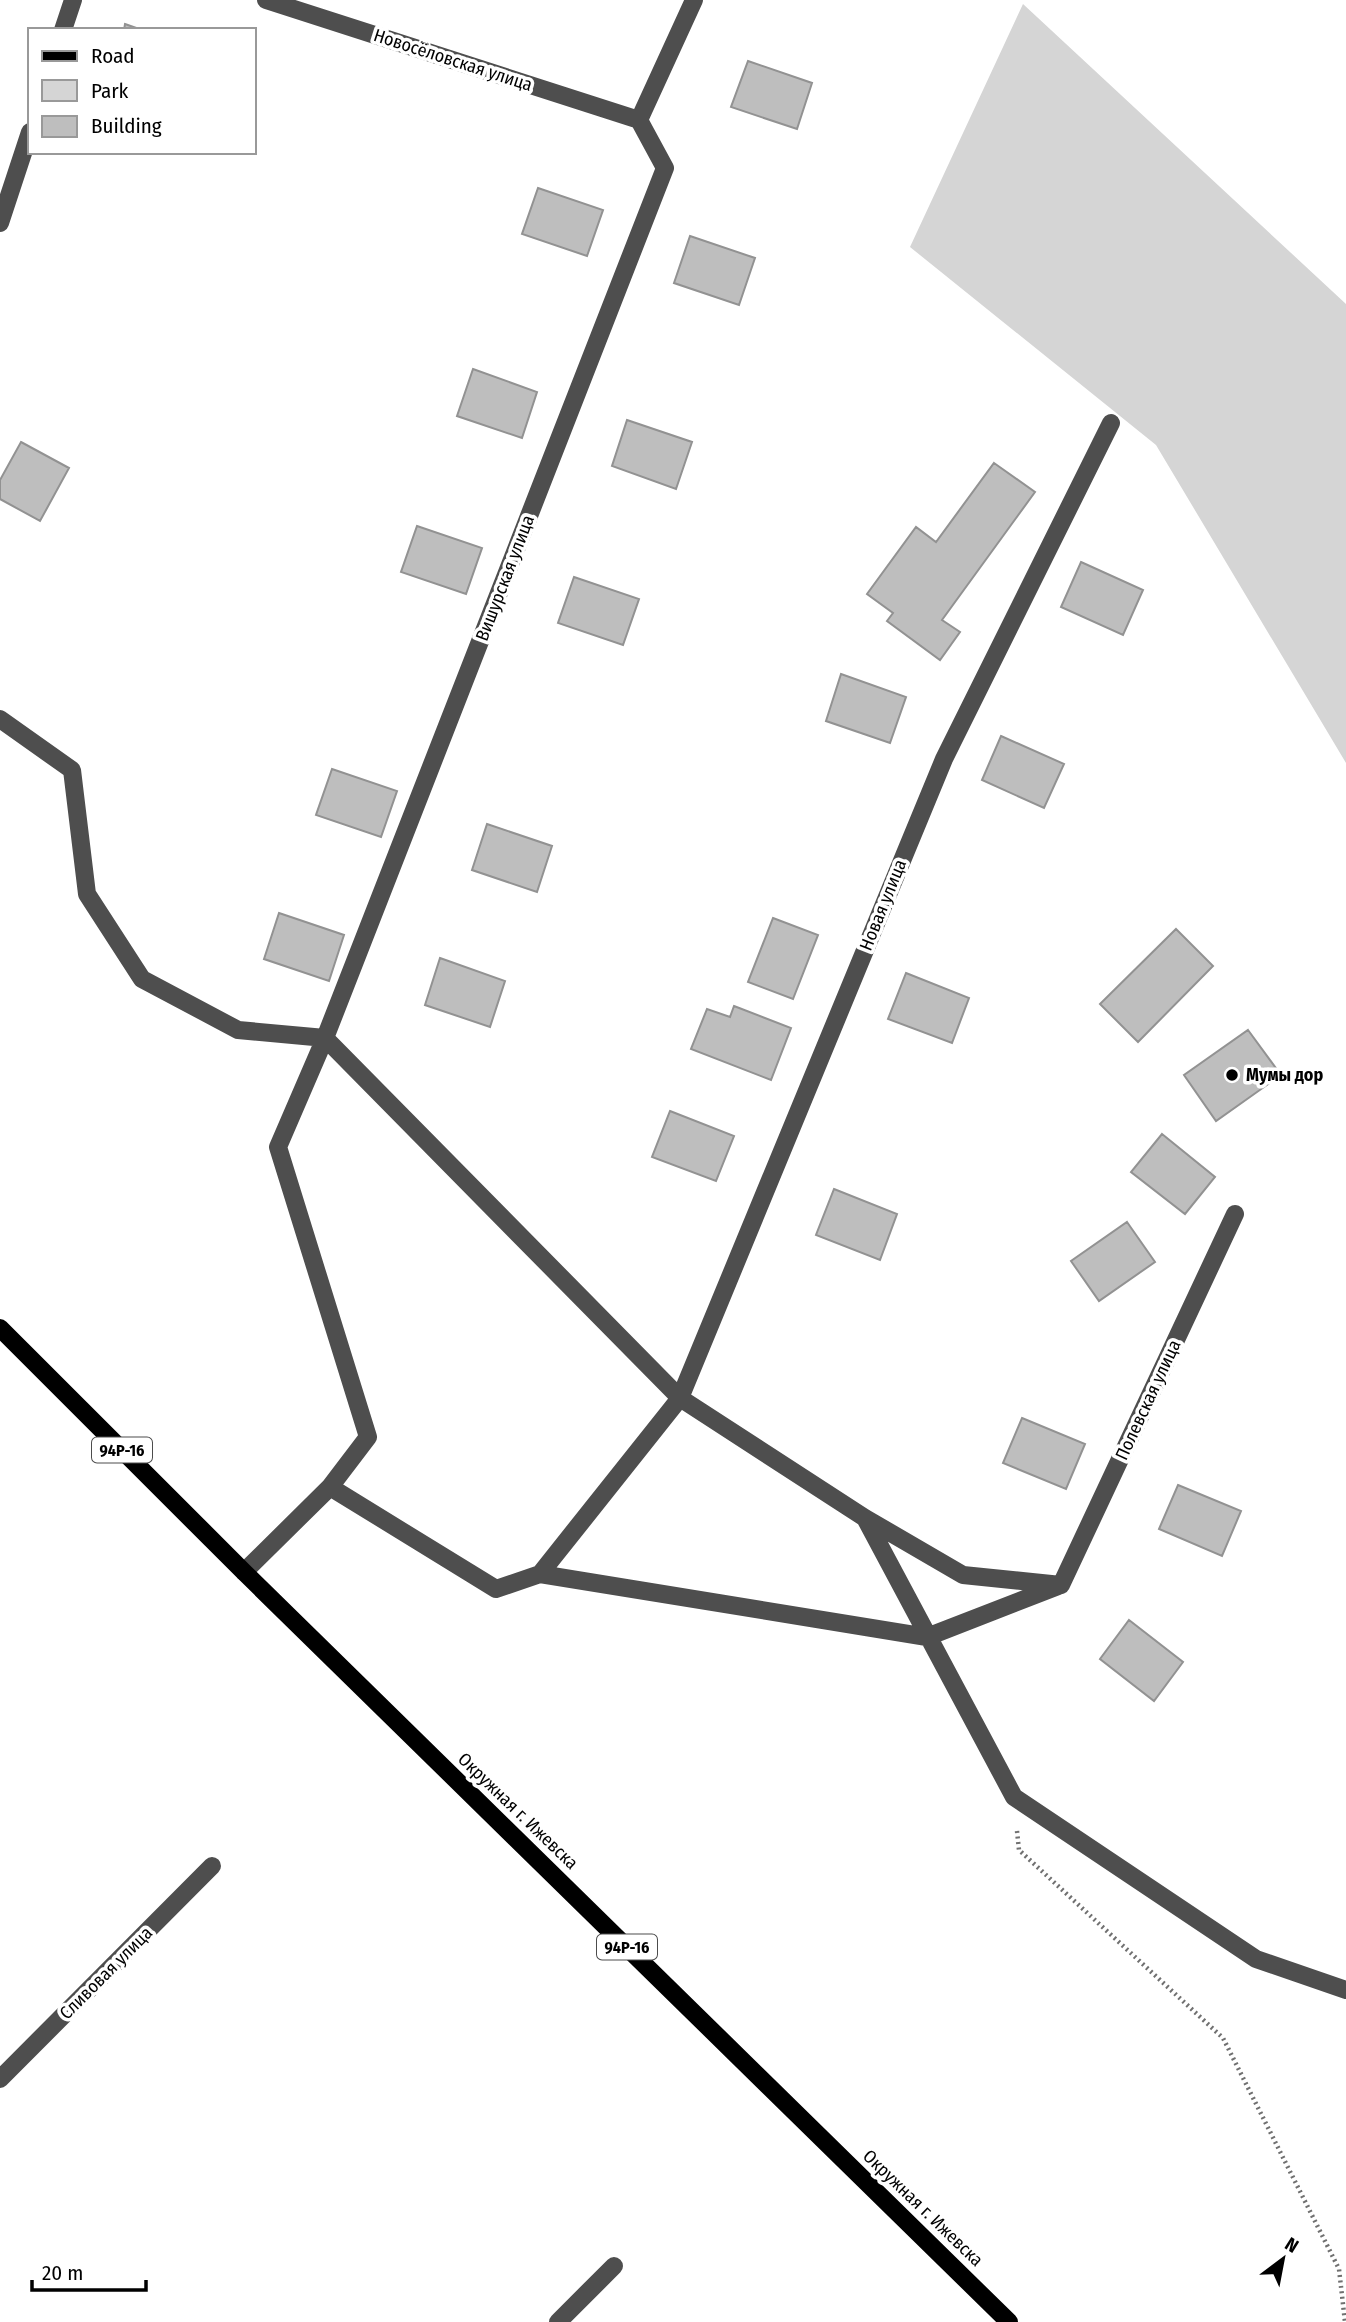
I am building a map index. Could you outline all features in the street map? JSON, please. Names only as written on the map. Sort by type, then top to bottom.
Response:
[{"type":"main road","name":"Окружная г. Ижевска","points":[[0,1328],[244,1572],[1009,2322]]},
{"type":"street","points":[[64,28],[73,0]]},
{"type":"street","name":"Новосёловская улица","points":[[266,0],[639,120]]},
{"type":"street","points":[[639,120],[694,0]]},
{"type":"street","name":"Вишурская улица","points":[[330,1488],[368,1437],[278,1147],[325,1038],[664,168],[639,120]]},
{"type":"street","points":[[0,223],[28,138]]},
{"type":"street","name":"Новая улица","points":[[540,1574],[680,1398],[944,759],[1111,423]]},
{"type":"street","points":[[0,719],[72,770],[87,894],[142,979],[239,1030],[325,1038],[680,1398],[865,1518],[963,1575],[1061,1585]]},
{"type":"street","name":"Полевская улица","points":[[1061,1585],[1235,1214]]},
{"type":"street","points":[[244,1572],[330,1488],[496,1589],[540,1574],[927,1636],[1061,1585]]},
{"type":"street","points":[[865,1518],[1014,1797],[1256,1959],[1346,1990]]},
{"type":"street","name":"Сливовая улица","points":[[0,2079],[212,1867]]},
{"type":"street","points":[[558,2322],[614,2266]]},
{"type":"path","points":[[1014,1797],[1019,1850],[1223,2038],[1339,2269],[1345,2322]]},
{"type":"green space","points":[[1023,4],[1346,304],[1346,763],[1156,445],[910,247]]},
{"type":"building","points":[[748,61],[812,83],[797,129],[731,107]]},
{"type":"building","points":[[538,188],[603,210],[587,256],[522,234]]},
{"type":"building","points":[[690,236],[755,258],[739,305],[674,283]]},
{"type":"building","points":[[473,369],[537,392],[522,438],[457,416]]},
{"type":"building","points":[[627,420],[692,442],[676,489],[612,466]]},
{"type":"building","points":[[21,442],[69,468],[40,521],[0,499],[0,480]]},
{"type":"building","points":[[994,463],[1035,492],[942,620],[960,632],[940,660],[887,621],[893,613],[867,594],[916,527],[936,542]]},
{"type":"building","points":[[417,526],[482,548],[466,594],[401,572]]},
{"type":"building","points":[[1081,562],[1143,590],[1123,635],[1061,607]]},
{"type":"building","points":[[574,577],[639,599],[623,645],[558,623]]},
{"type":"building","points":[[841,674],[906,697],[890,743],[826,721]]},
{"type":"building","points":[[1001,736],[1064,764],[1044,808],[982,780]]},
{"type":"building","points":[[332,769],[397,791],[381,837],[316,815]]},
{"type":"building","points":[[487,824],[552,846],[537,892],[472,870]]},
{"type":"building","points":[[279,913],[344,935],[329,981],[264,959]]},
{"type":"building","points":[[773,918],[818,935],[793,999],[748,982]]},
{"type":"building","points":[[1176,929],[1213,966],[1138,1042],[1100,1004]]},
{"type":"building","points":[[440,958],[505,981],[490,1027],[425,1005]]},
{"type":"building","points":[[906,973],[969,998],[952,1043],[888,1019]]},
{"type":"building","points":[[734,1006],[791,1028],[771,1080],[691,1049],[707,1009],[730,1017]]},
{"type":"building","name":"Мумы дор","points":[[1248,1030],[1281,1075],[1216,1121],[1184,1075]]},
{"type":"building","points":[[670,1111],[734,1136],[716,1181],[652,1157]]},
{"type":"building","points":[[1162,1134],[1215,1177],[1185,1214],[1131,1172]]},
{"type":"building","points":[[834,1189],[897,1214],[880,1260],[816,1235]]},
{"type":"building","points":[[1127,1222],[1155,1262],[1099,1301],[1071,1261]]},
{"type":"building","points":[[1022,1418],[1085,1444],[1066,1489],[1003,1463]]},
{"type":"building","points":[[1178,1485],[1241,1511],[1222,1556],[1159,1529]]},
{"type":"building","points":[[1129,1620],[1183,1662],[1154,1701],[1100,1659]]},
{"type":"place","name":"Мумы дор","points":[[1232,1075]]}]
